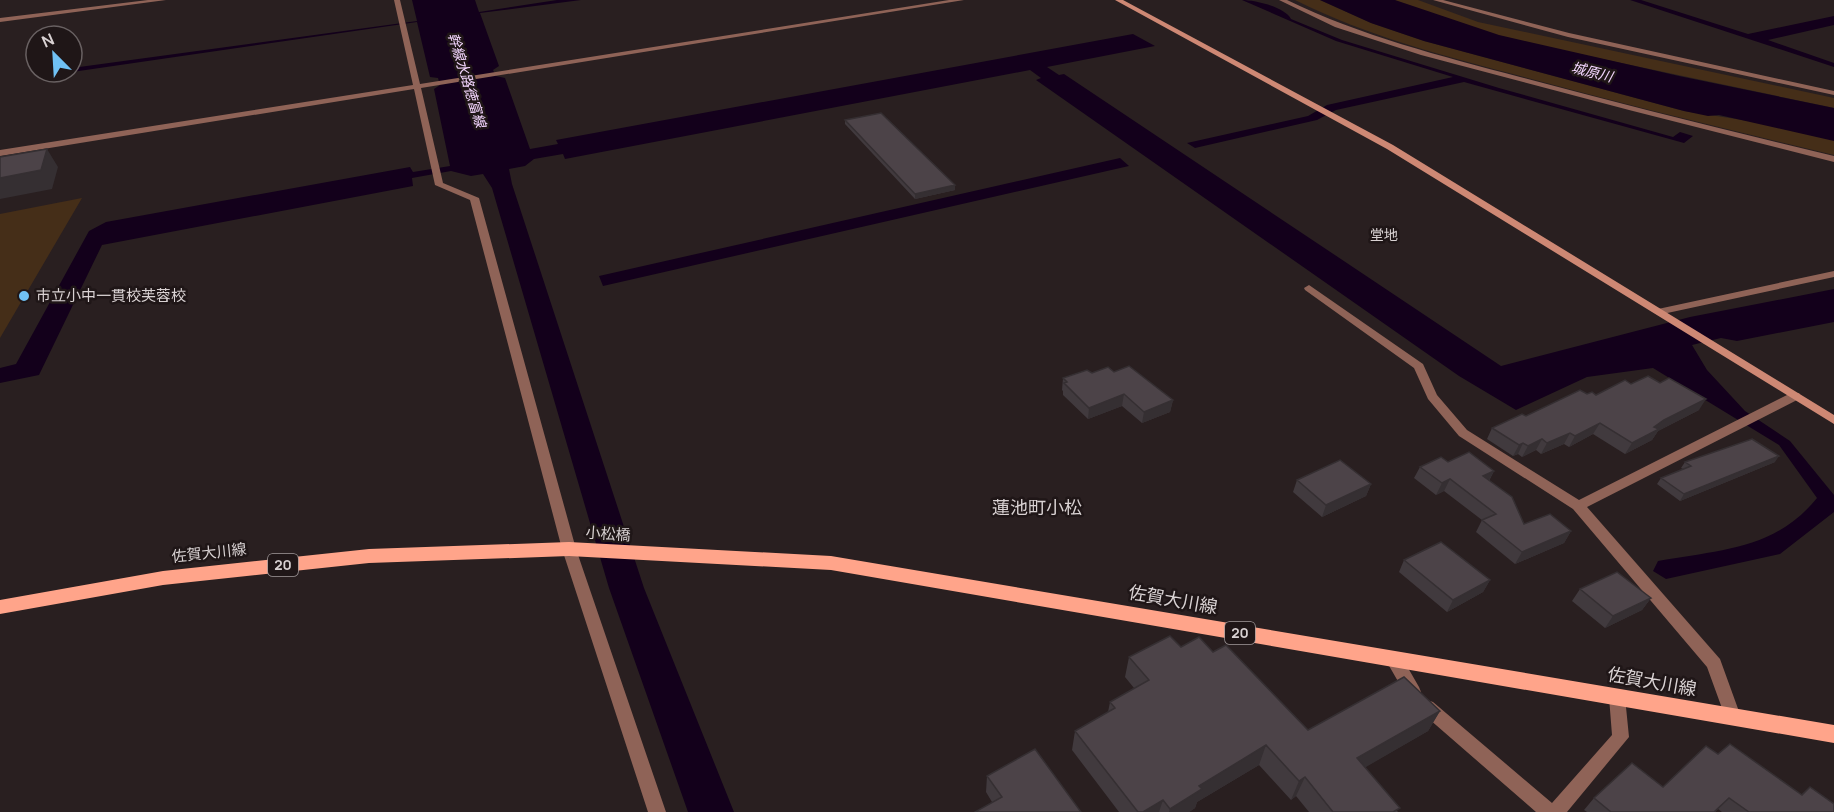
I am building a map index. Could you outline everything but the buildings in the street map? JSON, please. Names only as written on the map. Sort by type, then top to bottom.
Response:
[{"type":"main road","name":"小松橋","points":[[569,549],[644,554]]},
{"type":"main road","name":"佐賀大川線","points":[[0,607],[163,578],[369,556],[569,549]]},
{"type":"main road","name":"佐賀大川線","points":[[644,554],[831,564],[1834,734]]},
{"type":"street","points":[[0,20],[163,0]]},
{"type":"street","points":[[397,0],[439,185],[474,198],[569,549],[657,812]]},
{"type":"street","points":[[0,153],[961,0]]},
{"type":"street","points":[[1282,0],[1355,33],[1431,56],[1660,117],[1834,159]]},
{"type":"street","points":[[1436,0],[1568,35],[1834,93]]},
{"type":"street","points":[[1121,2],[1390,147],[1834,420]]},
{"type":"street","points":[[1658,312],[1834,274]]},
{"type":"street","points":[[1308,288],[1419,366],[1432,396],[1463,433],[1578,506],[1714,664],[1732,717]]},
{"type":"street","points":[[1578,506],[1795,396]]},
{"type":"street","points":[[1394,659],[1417,699],[1549,812]]},
{"type":"street","points":[[1556,812],[1621,737],[1617,697]]},
{"type":"shaded area","points":[[1295,0],[1320,0],[1371,23],[1424,41],[1684,111],[1834,134],[1834,155],[1436,53],[1351,25]]},
{"type":"shaded area","points":[[1381,0],[1418,0],[1478,22],[1834,98],[1834,108],[1493,36]]},
{"type":"shaded area","points":[[82,198],[0,338],[0,214]]},
{"type":"water","name":"幹線水路徳富線","points":[[412,0],[475,0],[479,12],[557,0],[581,0],[480,13],[499,66],[493,70],[496,76],[505,78],[530,149],[558,144],[556,140],[1133,34],[1155,46],[1047,67],[1059,75],[1064,74],[1501,366],[1690,317],[1834,289],[1834,322],[1737,341],[1721,338],[1692,345],[1707,370],[1745,411],[1790,441],[1834,495],[1834,512],[1780,554],[1666,579],[1653,571],[1658,561],[1724,550],[1764,538],[1801,515],[1817,498],[1779,445],[1653,368],[1587,377],[1516,410],[1459,376],[1036,80],[1041,78],[1030,70],[565,159],[563,154],[534,159],[525,166],[509,169],[512,184],[644,588],[734,812],[688,812],[609,588],[492,188],[483,174],[471,176],[451,171],[412,178],[413,186],[102,245],[39,375],[0,383],[0,368],[16,364],[89,231],[106,222],[410,167],[413,172],[450,166],[434,89],[440,85],[438,78],[430,77],[417,22],[84,70],[84,66],[417,21]]},
{"type":"water","points":[[1242,0],[1276,8],[1291,19],[1342,40],[1499,88],[1673,137],[1680,132],[1693,136],[1684,143],[1464,82],[1336,110],[1317,120],[1195,148],[1187,143],[1308,116],[1327,105],[1453,77],[1336,41]]},
{"type":"water","name":"城原川","points":[[1320,0],[1395,0],[1499,35],[1834,108],[1834,141],[1719,115],[1708,116],[1684,111],[1424,41],[1371,23]]},
{"type":"water","points":[[1630,0],[1641,0],[1748,34],[1834,16],[1834,25],[1768,40],[1834,63],[1834,67]]},
{"type":"water","points":[[1120,158],[1129,166],[603,286],[599,276]]},
{"type":"place","name":"市立小中一貫校芙蓉校","points":[[24,296]]},
{"type":"district","name":"堂地","points":[[1384,235]]},
{"type":"district","name":"蓮池町小松","points":[[1037,508]]}]
